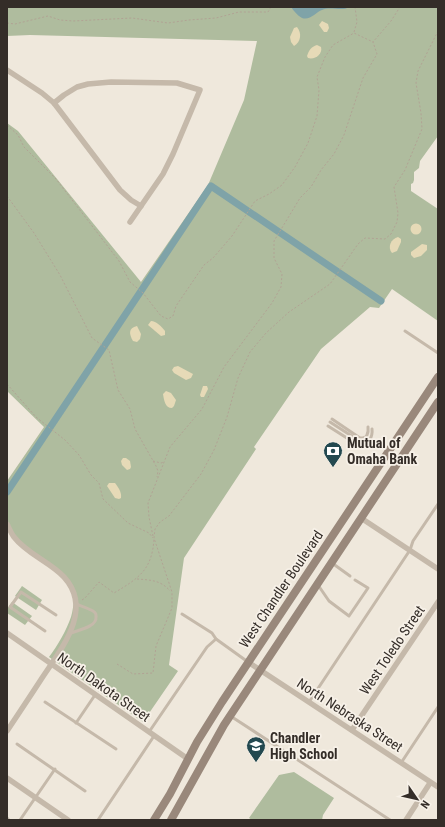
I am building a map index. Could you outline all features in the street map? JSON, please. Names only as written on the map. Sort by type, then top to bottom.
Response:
[{"type":"main road","name":"West Chandler Boulevard","points":[[154,820],[170,794],[204,730],[438,377]]},
{"type":"main road","name":"West Chandler Boulevard","points":[[171,820],[230,716],[438,402]]},
{"type":"street","points":[[7,70],[42,93],[54,103],[120,190],[131,200],[141,206]]},
{"type":"street","points":[[54,103],[77,87],[103,83],[177,83],[200,90],[163,174],[130,222]]},
{"type":"street","points":[[361,518],[438,569]]},
{"type":"street","points":[[7,524],[15,538],[28,550],[51,565],[71,585],[75,604],[71,633],[52,665],[7,731]]},
{"type":"street","name":"West Toledo Street","points":[[352,730],[438,602]]},
{"type":"street","name":"North Dakota Street","points":[[7,633],[188,759]]},
{"type":"street","name":"North Nebraska Street","points":[[248,662],[438,787]]},
{"type":"street","points":[[7,778],[68,820]]},
{"type":"street","points":[[406,820],[430,782]]},
{"type":"lane","points":[[405,331],[438,353]]},
{"type":"lane","points":[[330,422],[359,441],[364,440],[366,437],[370,428],[372,432],[370,440],[361,447],[330,422]]},
{"type":"lane","points":[[309,702],[410,550],[413,541],[438,504]]},
{"type":"lane","points":[[331,562],[350,576]]},
{"type":"lane","points":[[317,584],[329,601],[350,616],[368,588],[356,580]]},
{"type":"lane","points":[[45,631],[10,608],[21,592],[56,615]]},
{"type":"lane","points":[[71,633],[89,626],[94,623],[96,619],[96,614],[94,612],[75,604]]},
{"type":"lane","points":[[182,614],[212,633],[216,639],[248,662]]},
{"type":"lane","points":[[98,820],[207,647],[216,639]]},
{"type":"lane","points":[[76,723],[95,695]]},
{"type":"lane","points":[[46,702],[116,749]]},
{"type":"lane","points":[[401,763],[438,707]]},
{"type":"lane","points":[[230,716],[390,820]]},
{"type":"lane","points":[[17,744],[85,791]]},
{"type":"lane","points":[[20,820],[54,769]]},
{"type":"path","points":[[7,23],[15,24],[48,16],[60,20],[73,21],[132,18],[168,23],[216,18],[239,12],[268,12],[271,7]]},
{"type":"path","points":[[7,125],[18,135],[24,147],[56,179],[119,261],[130,282],[143,293],[161,316],[168,319],[173,316],[176,306],[204,265],[213,258],[232,236],[253,203],[282,185],[295,167],[308,143],[317,116],[319,90],[317,77],[324,57],[333,45],[354,33],[357,22],[355,7]]},
{"type":"path","points":[[373,42],[391,21],[400,7]]},
{"type":"path","points":[[75,604],[85,598],[99,582],[114,593],[136,579],[146,566],[153,553],[155,529],[157,525],[169,516],[201,474],[214,450],[227,417],[238,378],[250,352],[266,333],[316,292],[330,284],[358,244],[365,238],[386,239],[391,234],[397,222],[398,213],[394,187],[405,170],[422,129],[416,83],[418,71],[438,31]]},
{"type":"path","points":[[116,664],[133,674],[152,673],[156,646],[172,608],[172,592],[154,538],[149,517],[148,503],[170,447],[202,409],[224,367],[272,303],[281,286],[282,274],[274,258],[274,241],[300,198],[311,186],[321,170],[334,154],[344,135],[363,78],[377,54],[373,42],[354,33]]},
{"type":"path","points":[[7,196],[34,233],[60,275],[92,338],[109,350],[118,390],[130,409],[135,429],[158,471],[156,480]]},
{"type":"path","points":[[7,384],[36,417],[65,440],[79,455],[91,475],[99,484],[103,499],[128,523],[149,533],[154,538]]},
{"type":"path","points":[[153,462],[164,462]]},
{"type":"path","points":[[136,579],[152,580],[165,585],[172,592]]},
{"type":"green space","points":[[7,7],[438,7],[438,136],[420,161],[419,168],[414,172],[414,180],[411,184],[411,191],[438,209],[438,321],[392,289],[379,308],[370,307],[321,349],[254,447],[256,449],[184,558],[169,665],[178,671],[143,722],[49,657],[59,643],[67,627],[72,615],[75,598],[63,576],[15,538],[7,524],[7,481],[44,427],[7,391],[7,123],[18,131],[141,282],[208,185],[244,100],[257,41],[30,35],[7,36]]},
{"type":"green space","points":[[22,586],[42,600],[36,610],[15,596]]},
{"type":"green space","points":[[12,602],[32,616],[25,625],[7,613],[7,609]]},
{"type":"green space","points":[[294,772],[334,798],[323,815],[322,820],[252,820],[249,818],[279,775]]},
{"type":"sand","points":[[322,21],[328,24],[329,28],[327,32],[324,32],[319,25]]},
{"type":"sand","points":[[297,27],[300,32],[300,37],[294,46],[290,37],[294,28]]},
{"type":"sand","points":[[317,45],[321,47],[320,54],[313,58],[308,58],[307,56],[309,50]]},
{"type":"sand","points":[[414,224],[418,224],[420,225],[420,233],[414,234],[411,231],[411,227]]},
{"type":"sand","points":[[398,237],[401,239],[401,242],[397,251],[392,253],[390,244]]},
{"type":"sand","points":[[422,244],[427,245],[427,250],[421,256],[414,258],[411,255],[411,252]]},
{"type":"sand","points":[[151,321],[157,323],[165,331],[165,335],[161,336],[148,325]]},
{"type":"sand","points":[[137,326],[141,334],[140,339],[137,342],[133,341],[130,332],[132,328]]},
{"type":"sand","points":[[178,366],[193,374],[191,378],[186,380],[174,373],[172,370],[174,367]]},
{"type":"sand","points":[[203,386],[207,386],[208,389],[204,397],[201,397],[200,395]]},
{"type":"sand","points":[[166,391],[171,393],[176,400],[172,408],[168,407],[164,401],[163,394]]},
{"type":"sand","points":[[123,458],[130,461],[130,469],[127,470],[122,465],[121,461]]},
{"type":"sand","points":[[109,483],[115,483],[120,492],[121,498],[115,498],[107,486]]},
{"type":"water","points":[[291,7],[349,7],[343,9],[325,9],[305,19],[299,16]]},
{"type":"waterway","points":[[7,492],[211,186],[381,301]]},
{"type":"place","name":"Mutual of Omaha Bank","points":[[333,468]]},
{"type":"place","name":"Chandler High School","points":[[256,763]]}]
